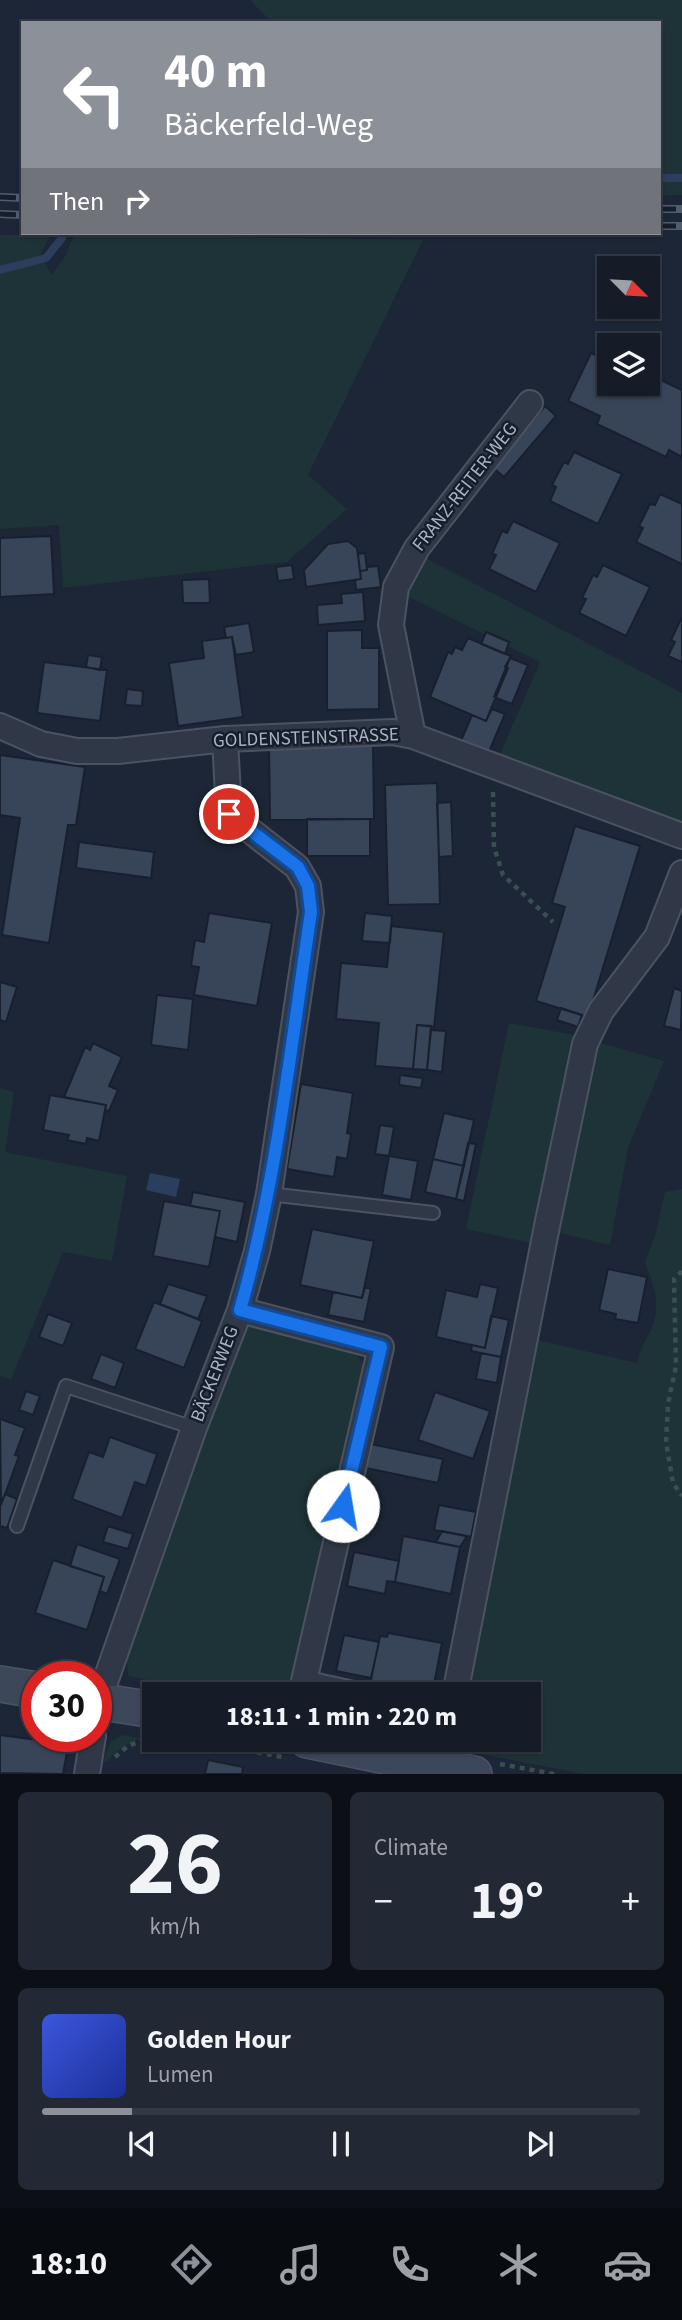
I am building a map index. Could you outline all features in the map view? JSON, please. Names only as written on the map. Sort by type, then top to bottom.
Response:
[{"type":"main road","points":[[0,1684],[21,1687]]},
{"type":"main road","points":[[112,1707],[142,1718]]},
{"type":"main road","points":[[333,1752],[455,1765]]},
{"type":"street","name":"FRANZ-REITER-WEG","points":[[414,736],[391,625],[396,587],[417,548],[530,404]]},
{"type":"street","name":"GOLDENSTEINSTRASSE","points":[[0,726],[41,744],[77,751],[118,751],[225,739],[393,732],[414,736],[682,836]]},
{"type":"street","name":"BÄCKERWEG","points":[[111,1661],[194,1428],[240,1310],[257,1251],[269,1194],[311,912],[308,886],[298,867],[229,814],[225,739]]},
{"type":"street","points":[[457,1682],[544,1238],[585,1044],[601,1011],[657,937],[682,873]]},
{"type":"street","points":[[240,1310],[381,1347],[303,1682]]},
{"type":"street","points":[[91,1752],[89,1769],[97,1769]]},
{"type":"lane","points":[[269,1194],[433,1213]]},
{"type":"lane","points":[[17,1525],[66,1386],[194,1428]]},
{"type":"path","points":[[496,766],[491,805],[494,847],[503,875],[553,922]]},
{"type":"path","points":[[682,1271],[674,1279],[676,1366],[668,1404],[666,1442],[673,1483],[682,1496]]},
{"type":"path","points":[[97,1769],[128,1746],[142,1741]]},
{"type":"green space","points":[[250,0],[682,0],[682,195],[661,195],[661,21],[271,21]]},
{"type":"green space","points":[[0,235],[51,235],[40,255],[52,275],[66,255],[74,235],[423,240],[308,475],[347,509],[287,562],[63,588],[59,525],[0,529]]},
{"type":"green space","points":[[422,556],[682,693],[682,823],[499,757],[540,662],[405,595]]},
{"type":"green space","points":[[509,1023],[580,1036],[536,1244],[466,1229]]},
{"type":"green space","points":[[593,1041],[664,1061],[628,1148],[610,1245],[555,1232]]},
{"type":"green space","points":[[0,1088],[14,1092],[5,1152],[127,1176],[112,1261],[63,1252],[11,1380],[0,1376]]},
{"type":"green space","points":[[682,1189],[682,1774],[584,1774],[470,1752],[541,1752],[541,1682],[467,1682],[533,1339],[637,1363],[656,1314],[655,1292],[645,1263],[656,1233],[665,1192]]},
{"type":"green space","points":[[242,1323],[351,1351],[362,1361],[366,1376],[293,1682],[156,1682],[128,1676],[126,1647]]},
{"type":"green space","points":[[123,1735],[139,1738],[116,1752],[106,1762],[103,1761],[107,1752],[112,1752],[112,1740]]},
{"type":"water","points":[[150,1173],[180,1179],[176,1197],[146,1190]]},
{"type":"building","points":[[591,353],[597,356],[597,396],[660,396],[660,380],[682,390],[682,457],[669,450],[666,457],[597,424],[600,416],[568,401]]},
{"type":"building","points":[[545,406],[556,416],[504,477],[492,467]]},
{"type":"building","points":[[574,452],[622,474],[598,524],[550,501],[556,487],[552,485],[564,462],[568,464]]},
{"type":"building","points":[[660,494],[682,504],[682,564],[636,542],[643,528],[639,526],[650,504],[655,505]]},
{"type":"building","points":[[513,521],[560,543],[536,592],[489,569],[502,531],[507,533]]},
{"type":"building","points":[[51,536],[54,594],[0,597],[0,538]]},
{"type":"building","points":[[348,541],[357,548],[361,579],[306,587],[304,570],[328,544]]},
{"type":"building","points":[[365,553],[367,570],[360,571],[358,554]]},
{"type":"building","points":[[292,565],[294,579],[278,581],[276,567]]},
{"type":"building","points":[[603,565],[650,587],[626,636],[579,613],[586,599],[582,598],[593,575],[597,577]]},
{"type":"building","points":[[378,566],[381,587],[356,590],[355,580],[361,579],[360,571]]},
{"type":"building","points":[[209,579],[210,603],[183,603],[182,580]]},
{"type":"building","points":[[363,592],[365,621],[318,625],[317,605],[342,603],[341,594]]},
{"type":"building","points":[[682,617],[682,662],[668,656],[675,642],[671,640]]},
{"type":"building","points":[[249,623],[254,652],[236,655],[232,637],[226,638],[224,627]]},
{"type":"building","points":[[362,630],[362,648],[379,648],[379,709],[327,710],[327,631]]},
{"type":"building","points":[[486,632],[509,642],[505,654],[481,644]]},
{"type":"building","points":[[232,637],[243,717],[178,726],[169,663],[204,658],[202,641]]},
{"type":"building","points":[[468,638],[511,656],[486,721],[430,697],[448,652],[452,654],[455,647],[462,650]]},
{"type":"building","points":[[88,655],[102,657],[100,670],[86,667]]},
{"type":"building","points":[[510,658],[528,665],[512,704],[494,697]]},
{"type":"building","points":[[44,662],[107,670],[100,721],[37,713]]},
{"type":"building","points":[[127,689],[143,691],[142,706],[125,705]]},
{"type":"building","points":[[492,709],[505,714],[488,754],[460,743],[472,715],[486,721]]},
{"type":"building","points":[[373,744],[374,819],[270,820],[269,746]]},
{"type":"building","points":[[0,755],[85,767],[76,825],[68,825],[49,943],[2,935],[20,818],[0,815]]},
{"type":"building","points":[[437,783],[440,904],[388,905],[385,785]]},
{"type":"building","points":[[451,802],[453,856],[439,857],[437,803]]},
{"type":"building","points":[[307,819],[370,819],[370,856],[307,856]]},
{"type":"building","points":[[575,826],[640,846],[588,1017],[536,1001],[565,907],[552,903]]},
{"type":"building","points":[[79,842],[154,852],[151,878],[76,868]]},
{"type":"building","points":[[209,913],[272,923],[257,1006],[194,995],[199,967],[191,966],[195,940],[204,942]]},
{"type":"building","points":[[365,913],[392,916],[390,943],[362,941]]},
{"type":"building","points":[[391,926],[444,932],[434,1027],[417,1025],[413,1069],[375,1066],[379,1023],[336,1019],[341,963],[387,967]]},
{"type":"building","points":[[0,982],[17,987],[6,1022],[0,1020]]},
{"type":"building","points":[[674,988],[682,991],[681,1030],[664,1026]]},
{"type":"building","points":[[157,995],[193,999],[188,1050],[151,1045]]},
{"type":"building","points":[[561,1008],[582,1015],[578,1027],[557,1020]]},
{"type":"building","points":[[417,1025],[431,1026],[427,1070],[413,1069]]},
{"type":"building","points":[[431,1030],[446,1031],[442,1072],[427,1070]]},
{"type":"building","points":[[93,1043],[122,1057],[109,1086],[118,1090],[109,1111],[105,1110],[106,1105],[64,1097],[85,1047],[90,1050]]},
{"type":"building","points":[[400,1075],[423,1078],[421,1088],[399,1085]]},
{"type":"building","points":[[301,1084],[353,1093],[347,1133],[351,1134],[347,1159],[337,1157],[334,1177],[287,1169]]},
{"type":"building","points":[[50,1095],[106,1105],[99,1141],[87,1138],[86,1144],[67,1140],[69,1135],[43,1130]]},
{"type":"building","points":[[444,1113],[474,1120],[464,1166],[433,1159]]},
{"type":"building","points":[[380,1125],[394,1127],[389,1156],[375,1154]]},
{"type":"building","points":[[468,1143],[476,1144],[464,1201],[456,1199]]},
{"type":"building","points":[[389,1156],[418,1161],[411,1200],[382,1195]]},
{"type":"building","points":[[433,1159],[464,1166],[456,1199],[425,1192]]},
{"type":"building","points":[[193,1192],[245,1202],[237,1242],[215,1237],[220,1211],[190,1206]]},
{"type":"building","points":[[164,1201],[220,1211],[209,1267],[153,1256]]},
{"type":"building","points":[[312,1229],[374,1241],[362,1298],[300,1285]]},
{"type":"building","points":[[608,1269],[647,1277],[638,1323],[615,1319],[616,1314],[599,1310]]},
{"type":"building","points":[[168,1284],[207,1296],[198,1319],[160,1304]]},
{"type":"building","points":[[480,1284],[498,1288],[485,1348],[436,1337],[446,1290],[477,1297]]},
{"type":"building","points":[[365,1287],[371,1289],[364,1322],[328,1315],[333,1292],[362,1298]]},
{"type":"building","points":[[154,1302],[202,1321],[184,1368],[135,1349]]},
{"type":"building","points":[[48,1314],[72,1323],[63,1346],[39,1337]]},
{"type":"building","points":[[491,1316],[509,1320],[501,1357],[471,1351],[472,1345],[485,1348]]},
{"type":"building","points":[[481,1353],[501,1357],[497,1383],[476,1379]]},
{"type":"building","points":[[101,1354],[124,1363],[115,1388],[91,1379]]},
{"type":"building","points":[[26,1391],[40,1396],[33,1415],[19,1410]]},
{"type":"building","points":[[435,1392],[490,1411],[473,1459],[418,1440]]},
{"type":"building","points":[[0,1419],[25,1428],[15,1455],[19,1456],[1,1505]]},
{"type":"building","points":[[110,1437],[157,1454],[146,1486],[135,1482],[122,1518],[72,1499],[89,1452],[103,1457]]},
{"type":"building","points":[[371,1444],[443,1459],[438,1483],[366,1468]]},
{"type":"building","points":[[5,1494],[17,1499],[7,1528],[0,1526],[0,1505]]},
{"type":"building","points":[[439,1505],[476,1512],[471,1537],[434,1530]]},
{"type":"building","points":[[108,1526],[133,1534],[128,1549],[103,1542]]},
{"type":"building","points":[[442,1531],[467,1536],[460,1547],[436,1542]]},
{"type":"building","points":[[403,1536],[460,1547],[451,1594],[395,1582]]},
{"type":"building","points":[[77,1544],[120,1559],[107,1594],[100,1591],[104,1577],[70,1566]]},
{"type":"building","points":[[354,1552],[399,1561],[395,1582],[387,1581],[385,1594],[347,1586]]},
{"type":"building","points":[[53,1560],[104,1577],[87,1630],[35,1613]]},
{"type":"building","points":[[388,1633],[442,1643],[434,1682],[370,1682],[380,1636],[387,1637]]},
{"type":"building","points":[[344,1635],[379,1642],[371,1678],[336,1671]]},
{"type":"building","points":[[0,1735],[21,1738],[21,1752],[67,1752],[63,1774],[0,1773]]},
{"type":"building","points":[[208,1760],[243,1767],[242,1774],[205,1774]]},
{"type":"waterway","points":[[661,178],[682,178]]},
{"type":"waterway","points":[[0,270],[46,258],[62,238]]},
{"type":"railway","points":[[0,197],[21,198]]},
{"type":"railway","points":[[661,209],[682,209]]},
{"type":"railway","points":[[0,214],[21,215]]},
{"type":"railway","points":[[661,226],[682,226]]},
{"type":"route","points":[[229,814],[298,867],[308,886],[311,912],[269,1194],[257,1251],[240,1310],[381,1347],[343,1506]]}]
